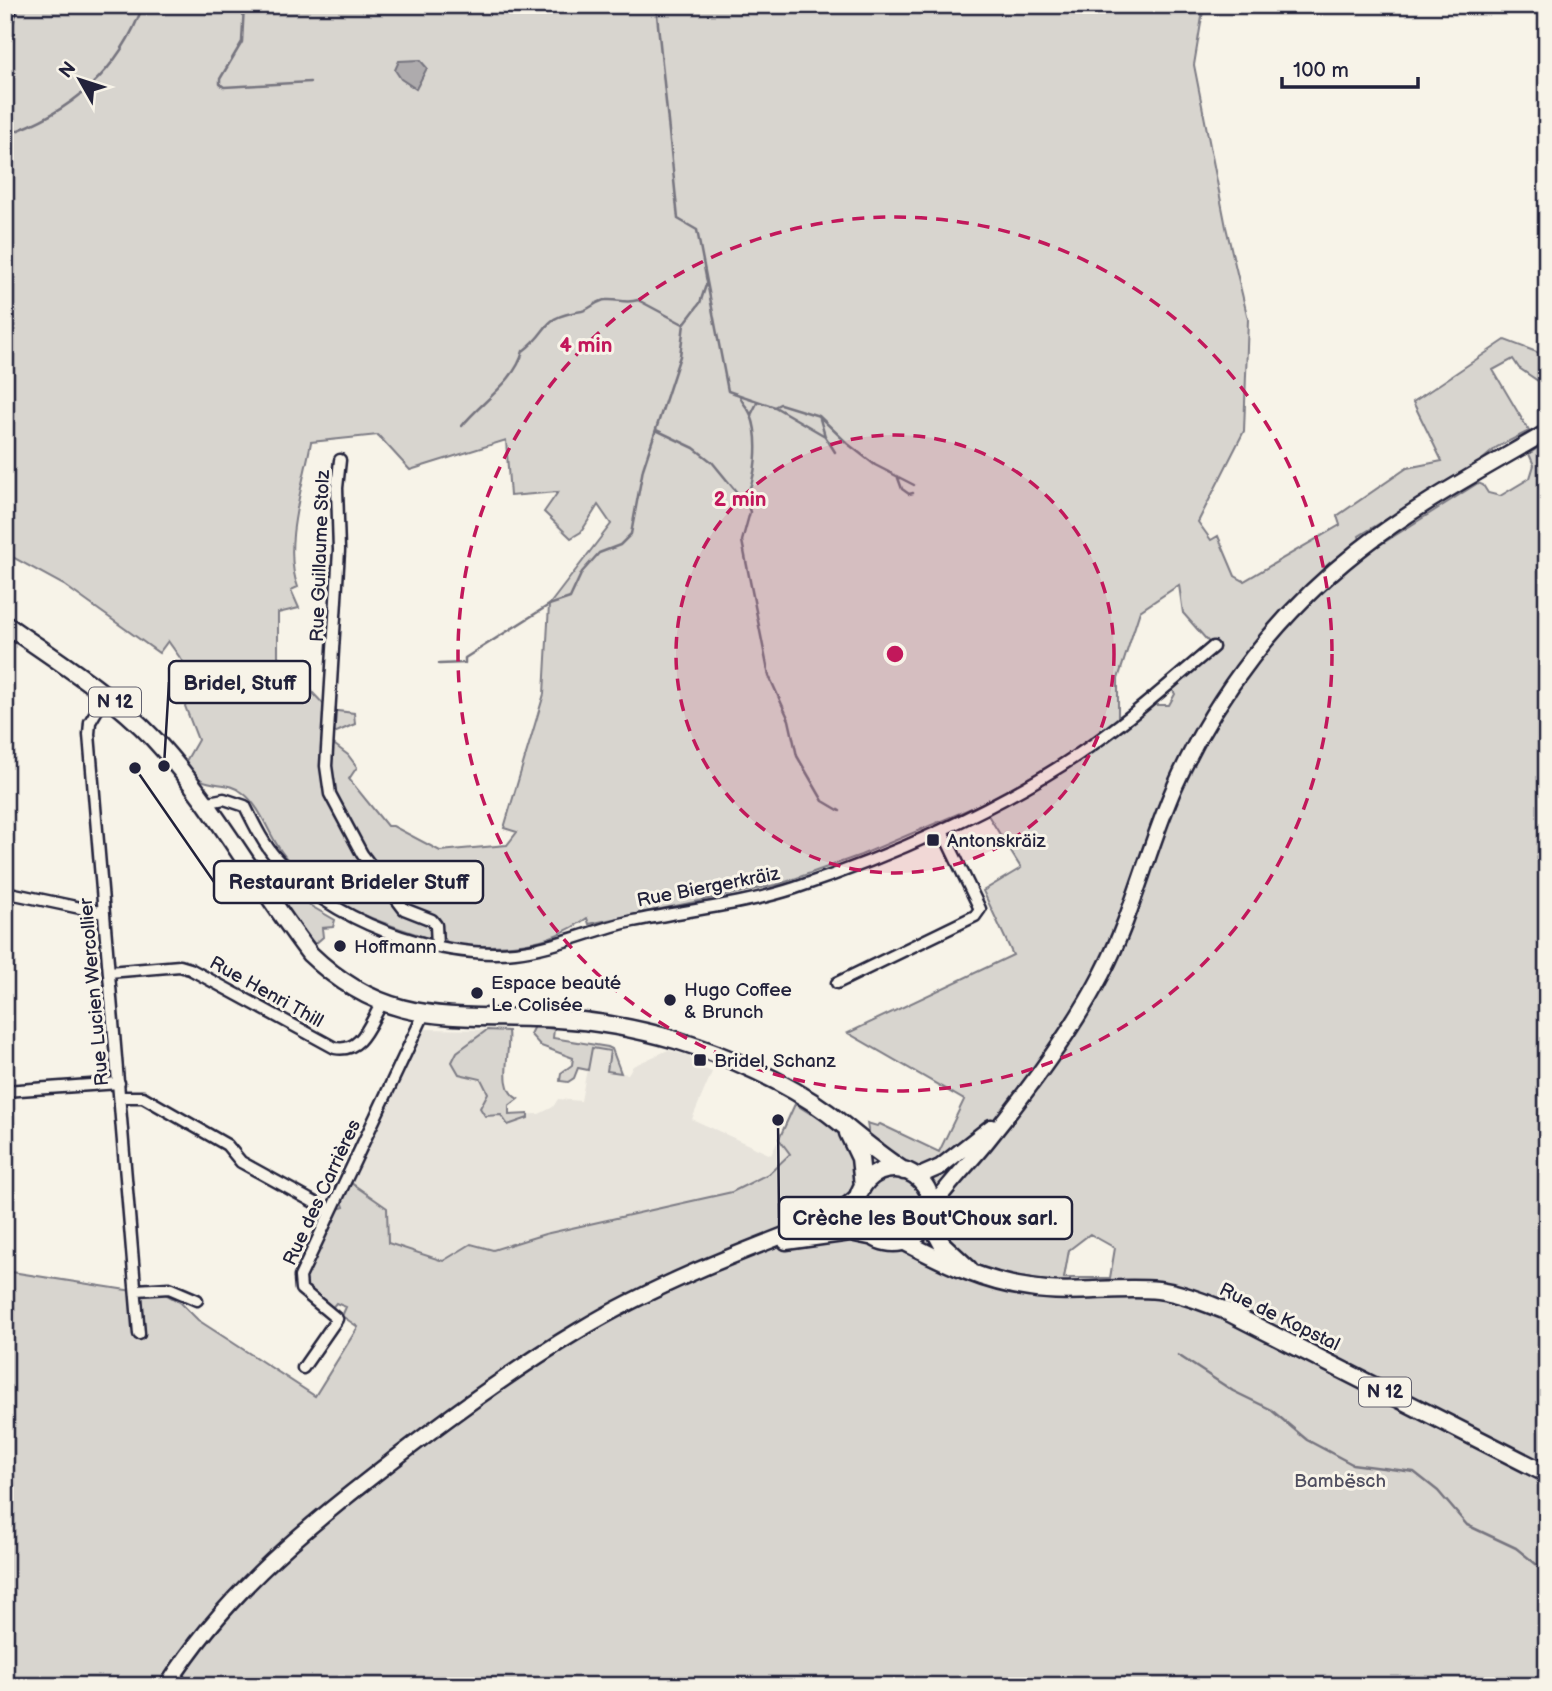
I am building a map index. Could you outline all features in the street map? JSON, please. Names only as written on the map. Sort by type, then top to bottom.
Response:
[{"type":"main road","points":[[5,20],[10,5]]},
{"type":"main road","points":[[768,1245],[850,1233],[895,1244],[915,1237],[949,1184],[990,1139],[1045,1065],[1103,973],[1174,788],[1202,733],[1242,670],[1300,601],[1330,573],[1391,527],[1547,432]]},
{"type":"main road","name":"N 12","points":[[5,624],[106,695],[154,739],[310,954],[330,973],[382,1003],[424,1014],[559,1019],[655,1034],[702,1048],[787,1088],[829,1114],[847,1131],[911,1174]]},
{"type":"main road","points":[[167,1686],[209,1625],[267,1563],[330,1509],[472,1401],[578,1330],[641,1298],[834,1216],[881,1171],[911,1174],[940,1167],[1003,1118]]},
{"type":"main road","name":"N 12","points":[[847,1131],[860,1158],[861,1190]]},
{"type":"main road","points":[[911,1174],[928,1191],[930,1215]]},
{"type":"main road","points":[[861,1190],[857,1205],[861,1223],[874,1238]]},
{"type":"main road","name":"Rue de Kopstal","points":[[930,1215],[942,1244],[973,1273]]},
{"type":"main road","name":"Rue de Kopstal","points":[[905,1242],[949,1265],[1030,1289],[1074,1292],[1159,1290],[1194,1298],[1236,1316],[1547,1474]]},
{"type":"street","name":"Rue Guillaume Stolz","points":[[340,460],[337,488],[339,563],[326,766],[330,794],[362,854],[400,904],[436,925],[437,946]]},
{"type":"street","name":"Rue Biergerkräiz","points":[[203,803],[224,799],[245,806],[275,857],[295,878],[343,913],[437,946],[495,953],[518,952],[629,922],[754,899],[795,888],[942,830],[1077,755],[1145,705],[1213,647]]},
{"type":"street","name":"Rue Lucien Wercollier","points":[[106,695],[90,722],[89,734],[139,1334]]},
{"type":"street","points":[[837,983],[975,916],[980,909],[942,830]]},
{"type":"street","points":[[5,892],[104,913]]},
{"type":"street","name":"Rue Henri Thill","points":[[109,972],[180,966],[190,969],[335,1048],[348,1051],[356,1047],[382,1003]]},
{"type":"street","name":"Rue des Carrières","points":[[303,1368],[337,1319],[307,1297],[299,1283],[330,1211],[424,1014]]},
{"type":"street","points":[[5,1091],[118,1083]]},
{"type":"street","points":[[120,1097],[144,1097],[227,1145],[241,1162],[330,1211]]},
{"type":"street","points":[[137,1290],[169,1288],[197,1300]]},
{"type":"shaded area","points":[[420,60],[427,68],[416,89],[401,79],[395,70],[399,61]]},
{"type":"shaded area","points":[[425,1029],[487,1030],[457,1052],[459,1074],[481,1079],[501,1115],[539,1114],[553,1107],[558,1099],[581,1101],[591,1048],[611,1051],[607,1071],[628,1074],[633,1066],[668,1050],[689,1056],[695,1065],[712,1072],[692,1119],[771,1155],[779,1139],[791,1154],[770,1173],[732,1192],[545,1234],[493,1250],[471,1244],[443,1261],[387,1243],[387,1208],[351,1183],[389,1096]]},
{"type":"green space","name":"Bambësch","points":[[12,5],[1204,5],[1194,65],[1226,227],[1248,319],[1244,431],[1198,522],[1211,540],[1218,536],[1235,576],[1244,581],[1340,525],[1337,516],[1407,468],[1442,461],[1413,402],[1505,340],[1547,356],[1547,387],[1519,368],[1513,359],[1493,370],[1529,431],[1497,447],[1476,465],[1359,536],[1364,555],[1478,483],[1483,485],[1488,493],[1500,496],[1530,478],[1534,465],[1529,454],[1547,441],[1547,1686],[5,1686],[5,1271],[165,1294],[181,1303],[198,1320],[315,1396],[358,1327],[342,1316],[346,1307],[336,1303],[331,1309],[303,1287],[312,1260],[337,1209],[344,1207],[341,1198],[346,1185],[351,1183],[387,1208],[388,1243],[443,1261],[471,1244],[493,1250],[545,1234],[732,1192],[770,1173],[790,1154],[779,1139],[795,1104],[811,1114],[824,1111],[881,1147],[869,1135],[867,1123],[877,1126],[880,1124],[939,1152],[964,1100],[848,1033],[1013,955],[983,891],[1021,868],[981,804],[861,855],[780,884],[589,924],[587,918],[554,936],[505,946],[450,945],[439,933],[431,939],[368,917],[329,897],[312,884],[295,869],[281,851],[260,813],[243,793],[235,788],[205,782],[198,778],[186,761],[198,740],[185,706],[198,683],[168,641],[159,653],[64,585],[5,553],[5,24]],"holes":[[[378,435],[410,470],[506,440],[510,496],[558,492],[544,512],[571,538],[581,532],[598,505],[611,524],[549,605],[544,694],[504,828],[517,832],[507,845],[440,851],[393,826],[387,826],[349,779],[357,767],[348,755],[331,742],[334,733],[355,724],[354,713],[329,710],[278,656],[278,613],[299,608],[291,590],[298,587],[292,554],[293,535],[311,442]],[[1179,585],[1183,613],[1213,647],[1169,684],[1175,694],[1169,705],[1145,705],[1118,725],[1118,679],[1140,611]],[[1090,1234],[1115,1248],[1110,1278],[1064,1278],[1069,1250]]]},
{"type":"green space","points":[[284,881],[311,906],[335,920],[333,927],[322,928],[323,937],[314,945],[274,889]]},
{"type":"green space","points":[[534,1026],[554,1029],[553,1038],[612,1049],[621,1073],[607,1071],[610,1051],[592,1048],[588,1070],[578,1068],[574,1078],[568,1082],[560,1081],[561,1073],[572,1065],[573,1058],[541,1046],[530,1034]]},
{"type":"green space","points":[[487,1030],[508,1031],[506,1079],[512,1094],[518,1099],[509,1106],[509,1115],[528,1114],[528,1118],[508,1125],[501,1115],[485,1116],[480,1108],[488,1093],[481,1079],[459,1074],[452,1062],[457,1052]]},
{"type":"waterway","points":[[5,135],[51,115],[90,86],[121,50],[143,5]]},
{"type":"waterway","points":[[244,5],[242,42],[220,79],[220,84],[224,87],[310,82]]},
{"type":"waterway","points":[[656,5],[678,219],[697,230],[728,391],[775,407],[825,436],[835,452]]},
{"type":"waterway","points":[[439,664],[465,663],[465,658],[549,605],[570,598],[582,572],[599,553],[620,545],[631,534],[643,469],[680,356],[684,324],[700,303],[706,285]]},
{"type":"waterway","points":[[462,426],[505,382],[523,351],[558,317],[585,310],[603,300],[638,300],[683,324]]},
{"type":"waterway","points":[[740,396],[751,415],[756,435],[754,471],[744,501]]},
{"type":"waterway","points":[[751,415],[757,403]]},
{"type":"waterway","points":[[776,406],[780,404],[819,416],[875,465],[914,485]]},
{"type":"waterway","points":[[820,419],[825,436]]},
{"type":"waterway","points":[[656,430],[694,448],[712,462],[748,506],[750,512],[742,541],[769,676],[789,720],[797,756],[823,801],[840,811]]},
{"type":"waterway","points":[[898,478],[902,489],[909,494],[913,493]]},
{"type":"waterway","points":[[1178,1355],[1233,1391],[1270,1409],[1307,1440],[1352,1464],[1414,1472],[1438,1491],[1467,1525],[1516,1548],[1547,1573]]},
{"type":"place","name":"Bridel, Stuff","points":[[164,766]]},
{"type":"place","name":"Restaurant Brideler Stuff","points":[[135,768]]},
{"type":"place","name":"Antonskräiz","points":[[933,840]]},
{"type":"place","name":"Hoffmann","points":[[340,946]]},
{"type":"place","name":"Espace beauté Le Colisée","points":[[477,993]]},
{"type":"place","name":"Hugo Coffee & Brunch","points":[[670,1000]]},
{"type":"place","name":"Bridel, Schanz","points":[[700,1060]]},
{"type":"place","name":"Crèche les Bout'Choux sarl.","points":[[778,1120]]}]
